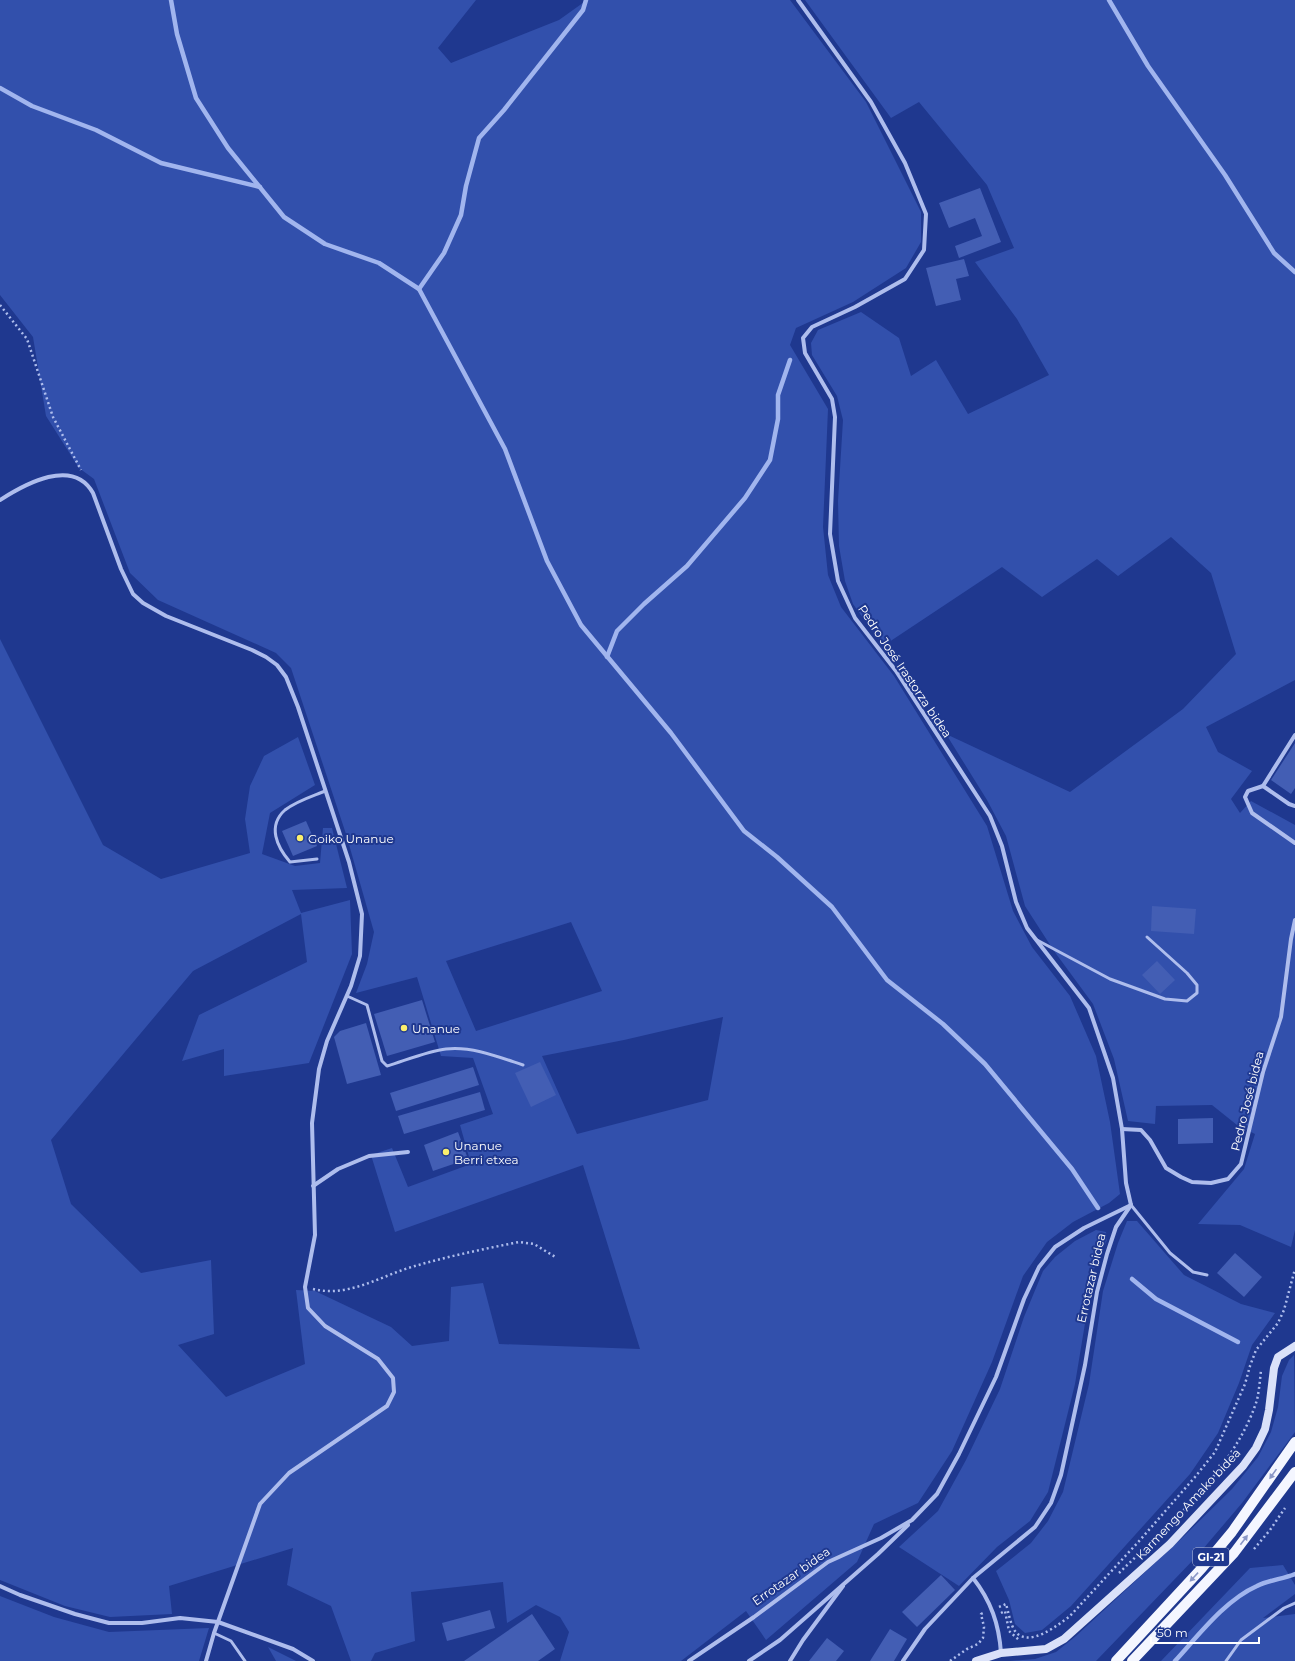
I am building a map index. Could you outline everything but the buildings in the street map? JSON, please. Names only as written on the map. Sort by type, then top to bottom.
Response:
[{"type":"main road","name":"GI-21","points":[[1116,1661],[1202,1568],[1232,1532],[1295,1442]]},
{"type":"main road","name":"GI-21","points":[[1132,1661],[1234,1553],[1295,1472]]},
{"type":"street","name":"Pedro José Irastorza bidea","points":[[798,0],[871,102],[905,163],[926,214],[924,250],[905,279],[855,307],[812,327],[803,338],[805,353],[832,400],[836,417],[830,534],[838,581],[855,618],[896,671],[990,816],[1002,846],[1016,902],[1027,928],[1089,1008],[1113,1078],[1122,1129],[1126,1182],[1131,1205]]},
{"type":"street","points":[[0,500],[29,484],[53,476],[75,476],[88,483],[120,569],[133,594],[152,609],[252,650],[266,657],[277,665],[286,677],[298,707],[349,862],[362,914],[360,956],[347,996],[327,1041],[319,1069],[312,1123],[315,1235],[305,1287],[308,1308],[325,1326],[378,1359],[393,1378],[394,1392],[387,1406],[289,1473],[260,1504],[214,1633],[206,1661]]},
{"type":"street","points":[[1295,735],[1263,786],[1248,791],[1245,798],[1252,813],[1295,843]]},
{"type":"street","points":[[1263,786],[1289,804],[1295,806]]},
{"type":"street","name":"Pedro José bidea","points":[[1122,1129],[1142,1130],[1150,1140],[1166,1168],[1192,1182],[1211,1183],[1228,1179],[1241,1164],[1263,1072],[1280,1017],[1295,920]]},
{"type":"street","points":[[313,1186],[338,1169],[369,1156],[408,1152]]},
{"type":"street","name":"Errotazar bidea","points":[[750,1661],[780,1640],[878,1554],[937,1494],[959,1454],[996,1377],[1024,1299],[1039,1267],[1055,1247],[1084,1228],[1131,1205]]},
{"type":"street","name":"Errotazar bidea","points":[[903,1661],[925,1628],[974,1578],[1035,1527],[1051,1503],[1061,1475],[1107,1254],[1116,1227],[1131,1205]]},
{"type":"street","name":"Karmengo Amako bidea","points":[[1001,1654],[1046,1649],[1064,1639],[1170,1544],[1243,1466],[1256,1448],[1265,1429],[1274,1368],[1278,1357],[1295,1346]]},
{"type":"street","name":"Errotazar bidea","points":[[689,1661],[828,1562],[881,1538],[912,1520]]},
{"type":"street","name":"Errotazar bidea","points":[[790,1661],[803,1640],[849,1578]]},
{"type":"street","points":[[974,1578],[984,1593],[995,1615],[999,1631],[1001,1654],[976,1661]]},
{"type":"street","points":[[0,1586],[20,1595],[75,1614],[109,1623],[142,1622],[180,1618],[218,1622],[293,1649],[313,1661]]},
{"type":"lane","points":[[317,859],[290,862],[277,843],[275,832],[278,820],[286,810],[325,790]]},
{"type":"lane","points":[[1036,939],[1110,979],[1165,999],[1187,1001],[1197,993],[1197,985],[1187,973],[1147,937]]},
{"type":"lane","points":[[347,996],[367,1005],[382,1061],[387,1066],[444,1049],[460,1048],[524,1065]]},
{"type":"lane","points":[[1131,1205],[1170,1253],[1193,1272],[1206,1275]]},
{"type":"lane","points":[[1226,1661],[1241,1640],[1284,1608],[1295,1603]]},
{"type":"lane","points":[[214,1633],[231,1641],[245,1661]]},
{"type":"path","points":[[0,305],[27,339],[53,416],[88,483]]},
{"type":"path","points":[[305,1287],[325,1292],[351,1289],[415,1266],[519,1242],[534,1244],[557,1258]]},
{"type":"path","points":[[1006,1604],[1014,1631],[1021,1637],[1034,1637],[1050,1630],[1070,1616],[1190,1482],[1215,1452],[1245,1384],[1256,1350],[1278,1323],[1284,1310],[1295,1269]]},
{"type":"path","points":[[1114,1578],[1219,1471],[1250,1417],[1257,1400],[1263,1363]]},
{"type":"path","points":[[1071,1620],[1081,1610]]},
{"type":"path","points":[[995,1615],[1005,1612],[1009,1631],[1023,1642]]},
{"type":"path","points":[[950,1661],[967,1649],[978,1644],[983,1638],[984,1627],[981,1614]]},
{"type":"shaded area","points":[[0,0],[476,0],[438,48],[451,63],[559,20],[587,0],[790,0],[866,102],[921,212],[921,242],[906,268],[853,302],[796,328],[790,345],[828,409],[823,527],[828,575],[841,607],[894,676],[987,826],[1013,911],[1032,947],[1070,996],[1096,1056],[1110,1122],[1120,1194],[1109,1203],[1073,1222],[1047,1242],[1023,1276],[992,1362],[952,1451],[918,1503],[874,1524],[857,1562],[766,1640],[746,1611],[681,1661],[560,1661],[569,1632],[560,1617],[536,1605],[507,1623],[503,1582],[411,1592],[415,1641],[375,1653],[371,1661],[351,1661],[331,1606],[287,1585],[293,1548],[169,1586],[172,1614],[110,1617],[65,1606],[0,1580],[0,639],[103,845],[161,879],[250,853],[245,819],[250,786],[264,756],[298,737],[315,785],[270,813],[262,854],[295,866],[320,863],[323,828],[332,828],[347,888],[292,890],[301,913],[350,900],[352,954],[309,1063],[224,1076],[224,1049],[182,1061],[199,1015],[307,962],[301,914],[193,971],[51,1140],[71,1204],[141,1273],[211,1260],[214,1334],[178,1345],[226,1397],[305,1364],[296,1290],[315,1291],[391,1327],[412,1346],[449,1341],[451,1287],[483,1283],[499,1344],[640,1349],[583,1165],[395,1232],[371,1155],[392,1148],[408,1187],[471,1164],[460,1125],[493,1114],[473,1058],[441,1056],[417,977],[356,993],[367,964],[374,932],[346,834],[291,668],[276,653],[158,600],[130,573],[94,479],[79,468],[46,416],[33,337],[0,295]],"holes":[[[571,922],[602,991],[476,1031],[446,961]],[[723,1017],[708,1100],[577,1134],[542,1056],[624,1040]]]},
{"type":"shaded area","points":[[805,0],[1295,0],[1295,680],[1206,727],[1218,752],[1252,771],[1231,799],[1240,813],[1251,801],[1295,825],[1295,1230],[1291,1247],[1240,1225],[1198,1224],[1244,1169],[1255,1134],[1237,1125],[1212,1105],[1156,1106],[1155,1124],[1128,1121],[1114,1059],[1093,1004],[1054,951],[1025,906],[1006,836],[987,800],[946,734],[1070,792],[1183,709],[1236,654],[1211,573],[1171,537],[1118,576],[1097,559],[1042,597],[1002,567],[883,646],[853,604],[845,581],[839,546],[838,501],[843,420],[837,396],[812,355],[811,343],[818,330],[861,312],[899,338],[911,376],[936,360],[968,414],[1049,375],[1017,319],[975,262],[1014,248],[987,185],[919,102],[891,118]]},
{"type":"shaded area","points":[[1127,1221],[1137,1221],[1184,1275],[1241,1304],[1275,1313],[1252,1345],[1239,1383],[1218,1433],[1190,1474],[1071,1606],[1042,1630],[1025,1633],[1015,1624],[1009,1600],[996,1571],[1031,1543],[1048,1521],[1063,1492],[1089,1384],[1103,1291],[1118,1243]]},
{"type":"shaded area","points":[[1096,1230],[1106,1232],[1107,1240],[1094,1269],[1075,1384],[1048,1492],[1030,1521],[997,1547],[959,1586],[899,1547],[938,1511],[966,1460],[1000,1389],[1024,1317],[1043,1271],[1055,1257],[1075,1241]]},
{"type":"shaded area","points":[[1294,1355],[1295,1432],[1242,1503],[1197,1556],[1096,1661],[1010,1661],[1035,1659],[1056,1652],[1076,1636],[1182,1538],[1232,1489],[1258,1457],[1271,1432],[1278,1407],[1282,1376],[1289,1360]]},
{"type":"shaded area","points":[[1283,1565],[1295,1585],[1295,1594],[1263,1618],[1295,1614],[1295,1661],[1161,1661],[1250,1568]]},
{"type":"shaded area","points":[[0,1596],[54,1617],[109,1632],[209,1628],[199,1661],[0,1661]]},
{"type":"shaded area","points":[[268,1647],[296,1661],[276,1661]]},
{"type":"waterway","points":[[171,0],[177,34],[196,98],[228,148],[284,217],[325,244],[379,263],[419,289],[505,449],[547,561],[581,625],[671,733],[744,831],[777,857],[832,907],[887,980],[943,1024],[985,1064],[1072,1169],[1098,1208]]},
{"type":"waterway","points":[[419,289],[444,253],[461,215],[466,186],[479,138],[504,110],[583,10],[586,0]]},
{"type":"waterway","points":[[1109,0],[1148,66],[1225,175],[1274,253],[1295,272]]},
{"type":"waterway","points":[[0,88],[32,106],[96,130],[161,163],[260,187]]},
{"type":"waterway","points":[[607,657],[617,631],[644,604],[687,566],[745,498],[770,460],[778,419],[778,395],[790,360]]},
{"type":"waterway","points":[[1132,1279],[1156,1299],[1238,1342]]},
{"type":"waterway","points":[[1175,1661],[1223,1609],[1245,1592],[1262,1584],[1295,1574]]},
{"type":"place","name":"Goiko Unanue","points":[[300,838]]},
{"type":"place","name":"Unanue","points":[[404,1028]]},
{"type":"place","name":"Unanue Berri etxea","points":[[446,1152]]}]
